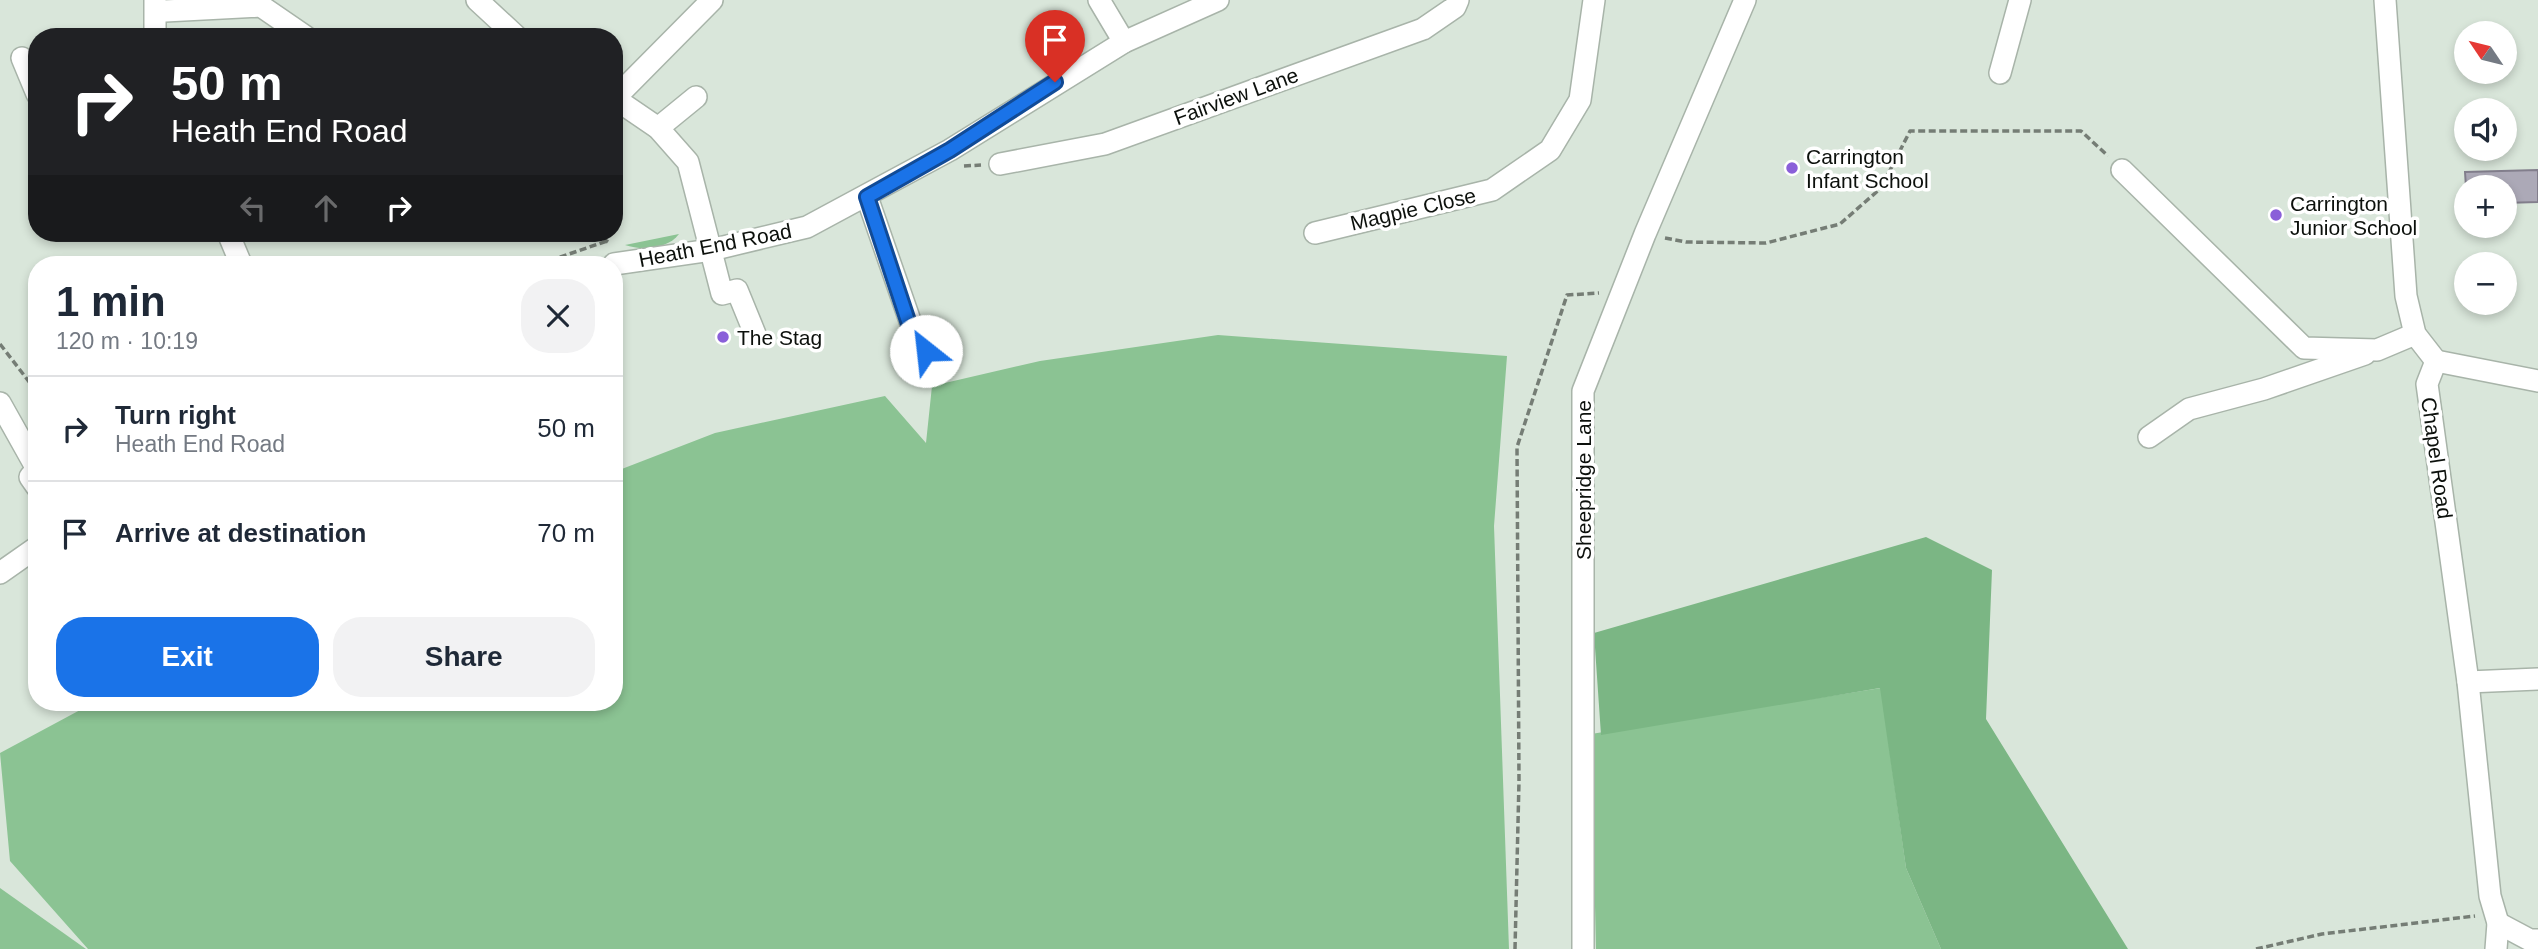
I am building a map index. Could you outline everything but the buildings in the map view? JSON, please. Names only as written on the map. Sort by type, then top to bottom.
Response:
[{"type":"street","points":[[477,0],[507,28]]},
{"type":"street","points":[[623,89],[712,0]]},
{"type":"street","points":[[1099,0],[1124,42]]},
{"type":"street","name":"Heath End Road","points":[[623,263],[711,250],[807,227],[950,150],[1124,42],[1218,0]]},
{"type":"street","name":"Fairview Lane","points":[[1000,164],[1105,144],[1423,29],[1455,7],[1458,0]]},
{"type":"street","name":"Magpie Close","points":[[1315,233],[1492,190],[1550,150],[1580,100],[1594,0]]},
{"type":"street","name":"Sheepridge Lane","points":[[1583,949],[1583,391],[1645,234],[1745,0]]},
{"type":"street","points":[[2000,73],[2020,0]]},
{"type":"street","points":[[2385,0],[2406,296],[2414,334],[2436,361],[2538,381]]},
{"type":"street","points":[[156,28],[160,5],[261,6],[293,28]]},
{"type":"street","points":[[22,58],[28,72]]},
{"type":"street","points":[[658,128],[696,97]]},
{"type":"street","points":[[623,104],[658,128],[688,162],[722,294],[737,290],[755,334]]},
{"type":"street","points":[[2122,170],[2304,348],[2377,350]]},
{"type":"street","points":[[867,197],[917,341],[926,351],[948,353]]},
{"type":"street","points":[[2149,437],[2189,409],[2264,389],[2377,350],[2414,334]]},
{"type":"street","name":"Chapel Road","points":[[2436,361],[2427,384],[2468,682],[2490,896],[2496,918],[2496,949]]},
{"type":"street","points":[[0,403],[28,453]]},
{"type":"street","points":[[0,573],[28,553]]},
{"type":"street","points":[[2468,682],[2538,679]]},
{"type":"street","points":[[2496,918],[2530,940],[2538,940]]},
{"type":"path","points":[[1645,234],[1686,242],[1766,243],[1840,224],[1881,188],[1910,131],[2081,131],[2122,170]]},
{"type":"path","points":[[563,256],[604,242]]},
{"type":"path","points":[[1515,949],[1519,781],[1517,447],[1567,295],[1622,291]]},
{"type":"path","points":[[0,344],[28,380]]},
{"type":"path","points":[[2256,949],[2322,934],[2496,918]]},
{"type":"green space","points":[[679,234],[662,246],[639,248],[625,245]]},
{"type":"green space","points":[[1218,335],[1507,356],[1494,526],[1509,949],[88,949],[10,861],[0,753],[78,711],[623,711],[623,469],[715,433],[885,396],[926,443],[932,386],[1040,361]]},
{"type":"green space","points":[[1926,537],[1992,570],[1986,719],[2128,949],[1941,949],[1906,868],[1880,688],[1601,735],[1594,633]]},
{"type":"green space","points":[[1881,688],[1906,868],[1941,949],[1596,949],[1591,734]]},
{"type":"green space","points":[[0,888],[86,949],[0,949]]},
{"type":"place","name":"Carrington Infant School","points":[[1792,168]]},
{"type":"place","name":"Carrington Junior School","points":[[2276,215]]},
{"type":"place","name":"The Stag","points":[[723,337]]},
{"type":"route","points":[[926,351],[917,341],[909,324],[867,197],[950,150],[1055,82]]}]
